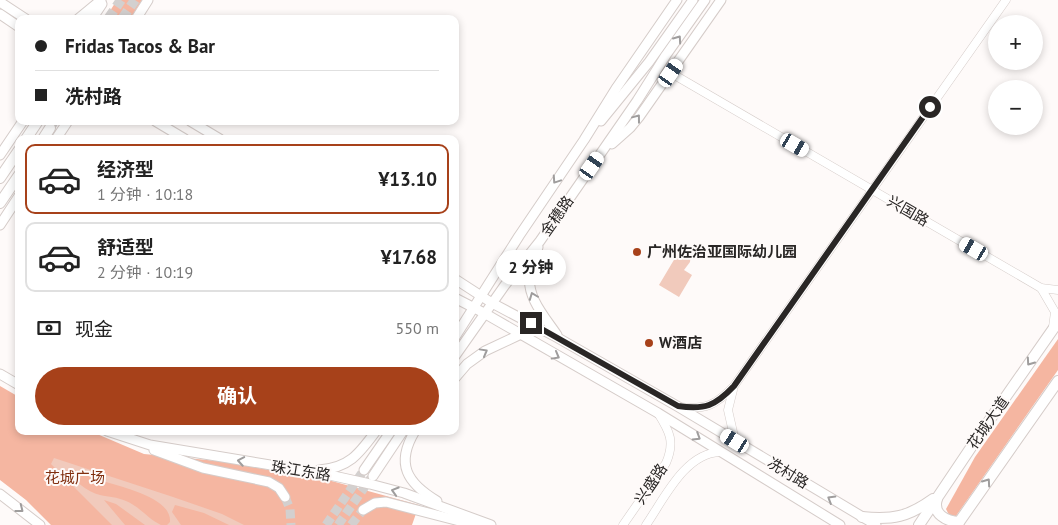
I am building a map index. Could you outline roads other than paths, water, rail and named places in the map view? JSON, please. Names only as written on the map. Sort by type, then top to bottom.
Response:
[{"type":"main road","points":[[83,15],[103,0]]},
{"type":"main road","points":[[94,15],[103,0]]},
{"type":"main road","points":[[139,15],[148,0]]},
{"type":"main road","points":[[584,140],[617,87],[677,0]]},
{"type":"main road","points":[[584,140],[638,77],[693,0]]},
{"type":"main road","points":[[602,152],[705,0]]},
{"type":"main road","points":[[602,152],[630,128],[671,73],[721,0]]},
{"type":"main road","points":[[0,2],[20,15]]},
{"type":"main road","points":[[0,14],[15,24]]},
{"type":"main road","points":[[0,155],[20,125]]},
{"type":"main road","points":[[162,125],[178,135]]},
{"type":"main road","points":[[197,125],[213,135]]},
{"type":"main road","points":[[46,135],[50,128]]},
{"type":"main road","name":"金穗路","points":[[472,308],[584,140]]},
{"type":"main road","name":"金穗路","points":[[459,350],[492,302],[540,241],[602,152]]},
{"type":"main road","points":[[0,178],[15,156]]},
{"type":"main road","points":[[0,203],[15,181]]},
{"type":"main road","points":[[0,225],[15,202]]},
{"type":"main road","points":[[540,241],[530,274],[530,287],[534,301],[558,338]]},
{"type":"main road","points":[[459,282],[481,295]]},
{"type":"main road","name":"冼村路","points":[[481,295],[678,406],[861,521],[876,525]]},
{"type":"main road","points":[[459,300],[472,308]]},
{"type":"main road","points":[[459,322],[472,308]]},
{"type":"main road","points":[[459,330],[472,308]]},
{"type":"main road","name":"冼村路","points":[[472,308],[484,313],[658,413],[840,525]]},
{"type":"main road","name":"花城大道","points":[[920,525],[1056,325]]},
{"type":"main road","points":[[459,373],[467,364],[484,351],[519,334]]},
{"type":"main road","points":[[1,375],[15,383]]},
{"type":"main road","points":[[938,496],[935,504],[938,514],[958,524],[1058,381]]},
{"type":"main road","points":[[115,435],[203,468],[269,482],[279,488],[285,497]]},
{"type":"main road","name":"珠江东路","points":[[117,435],[150,445],[307,471],[388,488],[491,525]]},
{"type":"main road","points":[[307,471],[332,469],[348,462],[362,450],[373,435]]},
{"type":"main road","points":[[364,470],[388,435]]},
{"type":"main road","points":[[373,476],[400,435]]},
{"type":"main road","points":[[413,435],[409,441],[405,459],[406,472],[411,481],[423,492],[457,512]]},
{"type":"main road","points":[[0,494],[40,525]]},
{"type":"main road","points":[[861,521],[904,515],[938,496]]},
{"type":"main road","points":[[364,510],[376,503],[386,502],[475,525]]},
{"type":"street","points":[[678,406],[695,409],[708,407],[723,398],[734,386],[1006,0]]},
{"type":"street","name":"兴国路","points":[[671,73],[1041,288]]},
{"type":"street","points":[[1041,288],[1058,290]]},
{"type":"street","points":[[1041,288],[1055,312],[1056,325]]},
{"type":"street","points":[[734,386],[728,410],[735,441]]},
{"type":"street","name":"兴盛路","points":[[623,525],[666,464],[671,452],[668,432],[658,413]]},
{"type":"street","name":"兴盛路","points":[[646,525],[686,467],[710,452],[720,452]]},
{"type":"tunnel","points":[[111,15],[121,0]]},
{"type":"tunnel","points":[[125,15],[135,0]]},
{"type":"tunnel","points":[[326,525],[364,470]]},
{"type":"tunnel","points":[[338,525],[371,478]]},
{"type":"tunnel","points":[[285,497],[290,509],[291,525]]},
{"type":"tunnel","points":[[351,525],[363,510]]},
{"type":"place","name":"广州佐治亚国际幼儿园","points":[[637,252]]},
{"type":"place","name":"W酒店","points":[[649,343]]},
{"type":"park label","name":"花城广场","points":[[75,478]]}]
